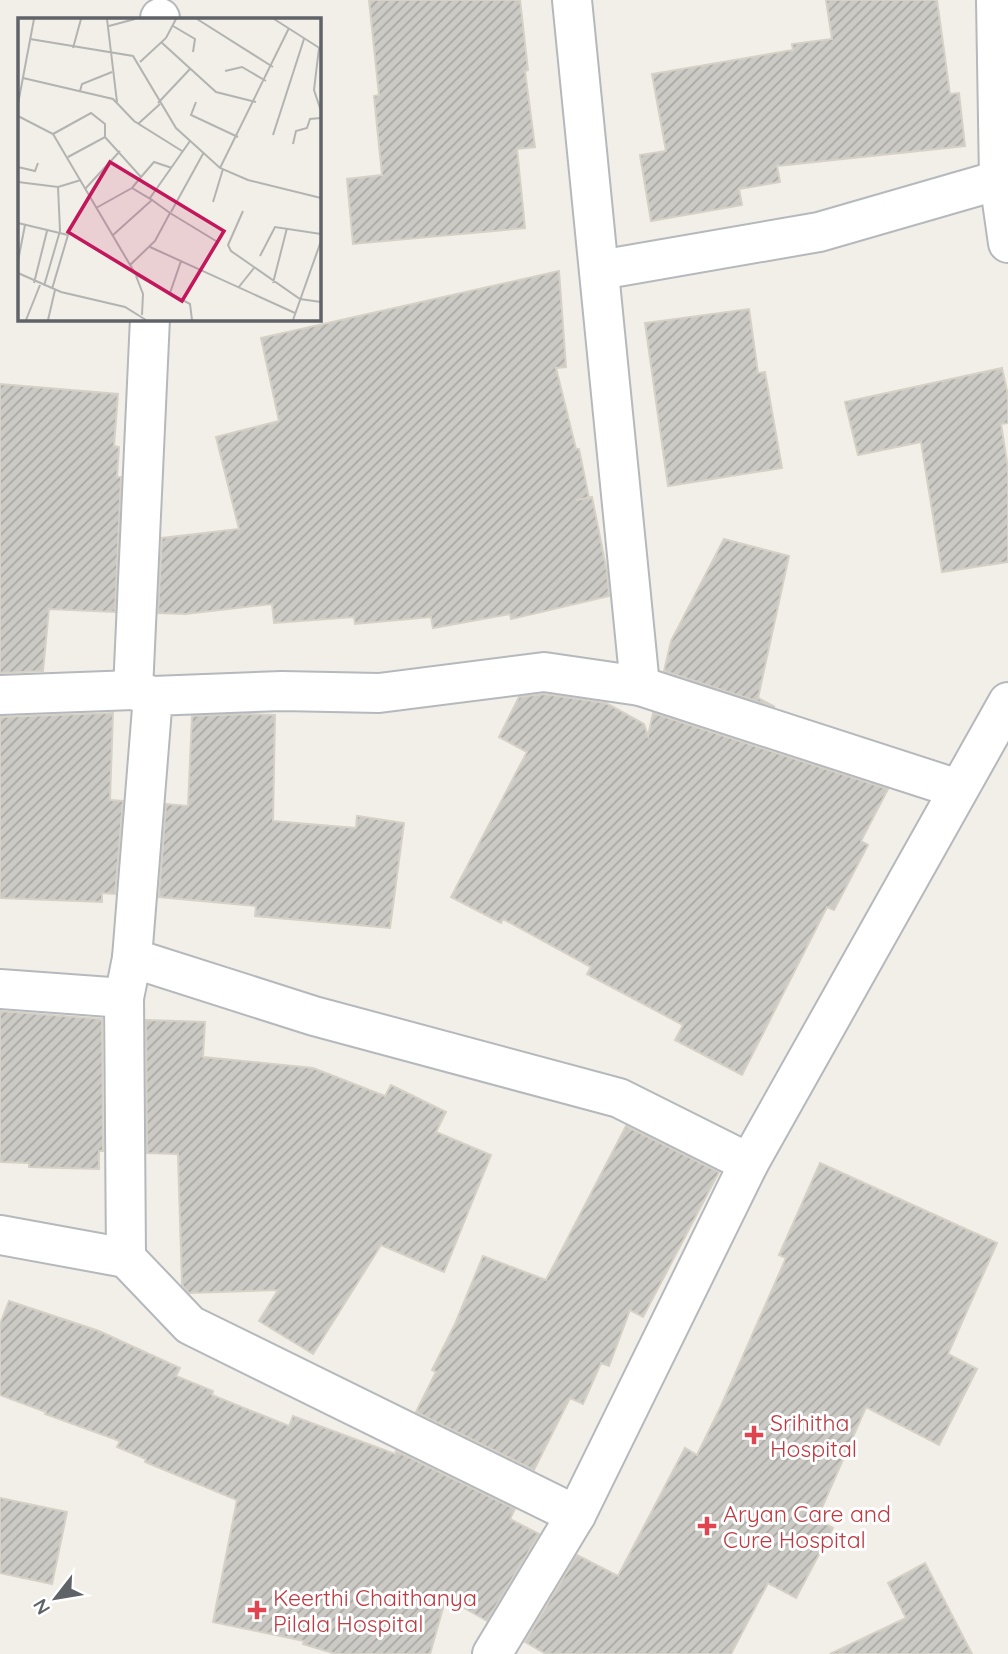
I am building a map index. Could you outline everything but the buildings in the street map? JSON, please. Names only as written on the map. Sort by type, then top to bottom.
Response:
[{"type":"street","points":[[572,0],[640,686]]},
{"type":"street","points":[[996,0],[999,180],[1008,243]]},
{"type":"street","points":[[600,270],[819,232],[999,180]]},
{"type":"street","points":[[126,1258],[124,998],[132,958],[143,693],[150,320]]},
{"type":"street","points":[[0,695],[282,691],[379,693],[544,672],[640,686],[958,789]]},
{"type":"street","points":[[492,1654],[576,1515],[749,1163],[1008,702]]},
{"type":"street","points":[[132,958],[314,1016],[619,1098],[749,1163]]},
{"type":"street","points":[[0,989],[124,998]]},
{"type":"street","points":[[0,1235],[126,1258],[190,1325],[576,1515]]},
{"type":"place","name":"Srihitha Hospital","points":[[754,1435]]},
{"type":"place","name":"Aryan Care and Cure Hospital","points":[[707,1526]]},
{"type":"place","name":"Keerthi Chaithanya Pilala Hospital","points":[[257,1610]]}]
